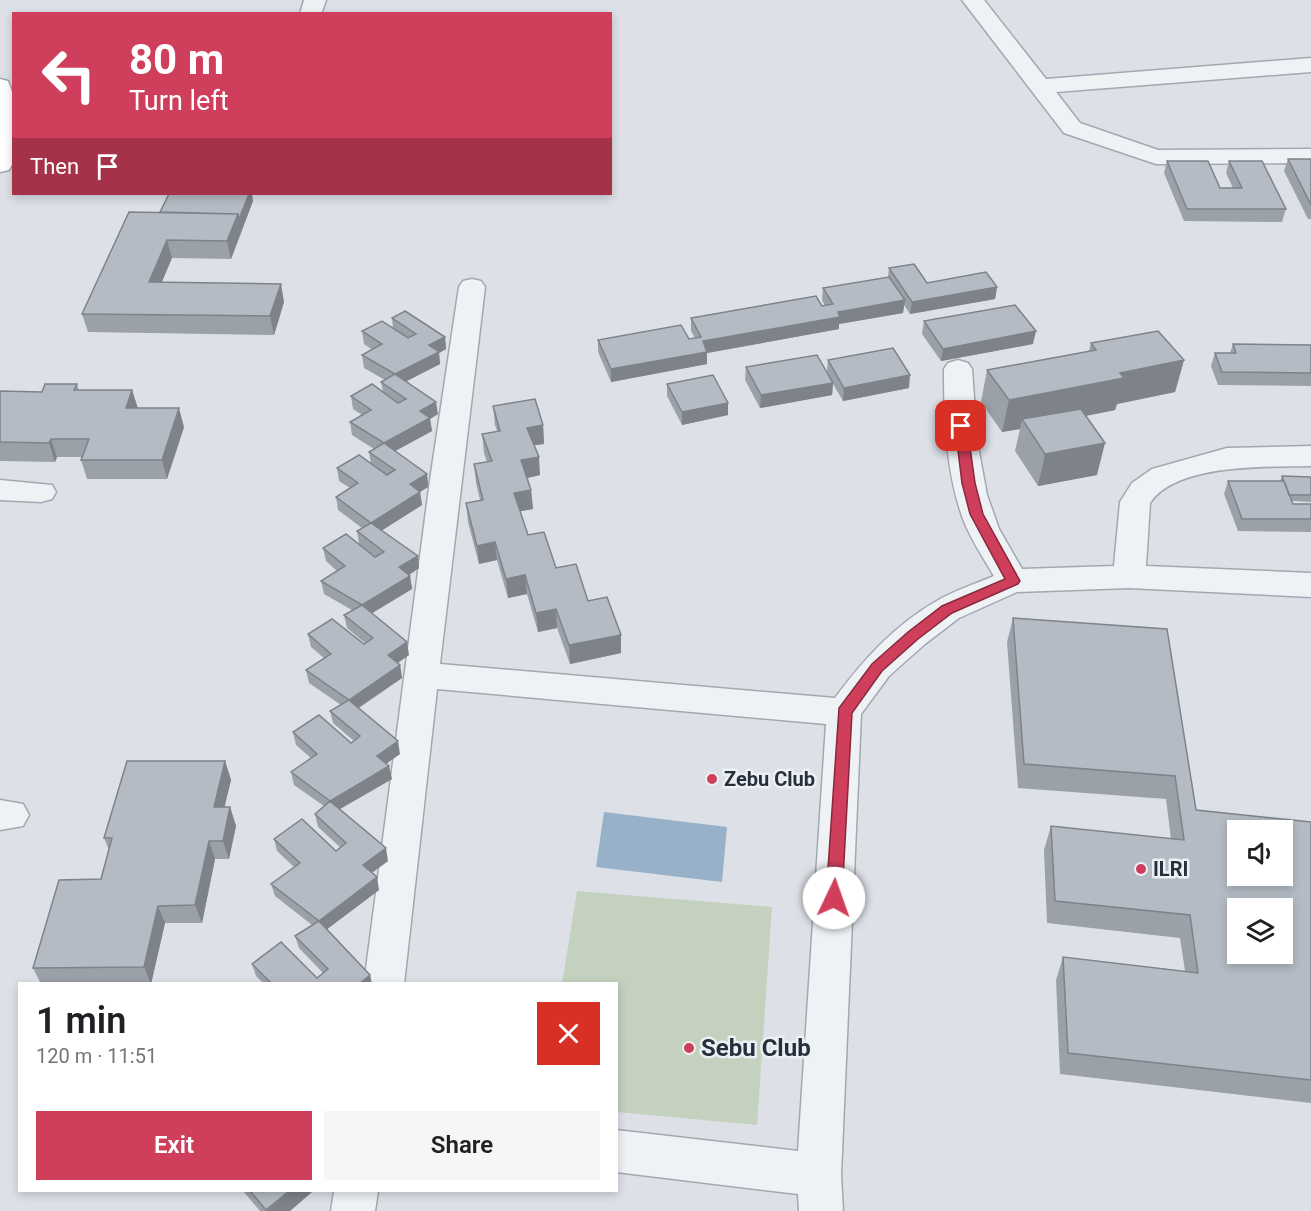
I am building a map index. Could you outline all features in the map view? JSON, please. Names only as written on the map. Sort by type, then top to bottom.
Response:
[{"type":"main road","points":[[0,86],[8,126],[0,165]]},
{"type":"street","points":[[973,0],[1072,128],[1156,157],[1311,156]]},
{"type":"street","points":[[1038,86],[1311,65]]},
{"type":"street","points":[[384,982],[421,675],[472,287]]},
{"type":"street","points":[[958,369],[958,405],[976,514],[1013,581]]},
{"type":"street","points":[[1129,577],[1135,502],[1143,490],[1163,476],[1227,458],[1311,456]]},
{"type":"street","points":[[0,490],[41,492]]},
{"type":"street","points":[[618,1151],[820,1193],[844,712],[877,667],[913,635],[947,610],[1013,581],[1129,577],[1311,585]]},
{"type":"street","points":[[421,675],[844,712]]},
{"type":"street","points":[[353,1211],[356,1192]]},
{"type":"green space","name":"Sebu Club","points":[[577,891],[772,907],[757,1125],[618,1112],[618,982],[562,982]]},
{"type":"water","points":[[604,812],[727,827],[722,882],[596,867]]},
{"type":"building","points":[[1288,159],[1311,159],[1311,205]]},
{"type":"building","points":[[1167,161],[1208,161],[1220,188],[1242,188],[1229,161],[1262,161],[1286,209],[1187,209]]},
{"type":"building","points":[[168,195],[249,195],[239,219],[238,214],[160,212]]},
{"type":"building","points":[[129,212],[238,214],[227,241],[167,240],[149,282],[281,284],[270,316],[82,314]]},
{"type":"building","points":[[914,264],[927,283],[986,272],[997,287],[912,302],[889,268]]},
{"type":"building","points":[[889,277],[905,300],[838,312],[840,317],[703,341],[707,352],[611,369],[598,340],[681,325],[689,339],[701,337],[691,318],[816,296],[822,306],[833,304],[823,288]]},
{"type":"building","points":[[1015,305],[1036,331],[943,349],[924,321]]},
{"type":"building","points":[[405,311],[445,337],[429,345],[439,352],[395,374],[362,355],[382,344],[362,331],[382,321],[408,338],[416,334],[392,318]]},
{"type":"building","points":[[1158,331],[1184,360],[1120,373],[1124,378],[1009,400],[987,370],[1096,350],[1091,343]]},
{"type":"building","points":[[1233,344],[1311,345],[1311,373],[1222,372],[1215,353],[1236,353]]},
{"type":"building","points":[[893,348],[910,375],[844,388],[828,360]]},
{"type":"building","points":[[817,355],[833,383],[761,395],[746,367]]},
{"type":"building","points":[[395,374],[436,402],[420,411],[430,418],[384,443],[350,422],[371,410],[351,396],[372,384],[398,403],[406,399],[381,382]]},
{"type":"building","points":[[713,375],[728,403],[682,412],[667,384]]},
{"type":"building","points":[[45,384],[77,384],[74,390],[132,390],[126,408],[179,408],[162,460],[81,460],[89,439],[51,439],[49,443],[0,442],[0,391],[42,392]]},
{"type":"building","points":[[535,399],[543,425],[527,428],[539,457],[521,460],[531,490],[514,493],[528,535],[544,532],[556,568],[576,564],[588,601],[607,597],[621,635],[569,645],[556,609],[536,613],[525,575],[506,579],[495,542],[477,546],[466,503],[483,500],[474,464],[492,461],[482,434],[500,431],[493,406]]},
{"type":"building","points":[[1081,409],[1105,443],[1045,454],[1022,419]]},
{"type":"building","points":[[384,443],[427,474],[410,484],[420,492],[371,523],[336,497],[358,483],[337,468],[359,455],[387,475],[395,470],[369,452]]},
{"type":"building","points":[[1282,476],[1311,477],[1311,495],[1289,495]]},
{"type":"building","points":[[1228,481],[1284,481],[1293,504],[1311,504],[1311,519],[1242,519]]},
{"type":"building","points":[[371,523],[418,556],[399,567],[410,576],[362,605],[321,581],[345,566],[323,548],[346,534],[375,557],[384,552],[357,531]]},
{"type":"building","points":[[362,605],[407,642],[388,655],[400,665],[349,700],[306,670],[331,654],[308,634],[332,619],[364,644],[373,638],[344,615]]},
{"type":"building","name":"ILRI","points":[[1013,618],[1167,629],[1196,810],[1292,820],[1227,820],[1227,886],[1293,886],[1293,820],[1311,822],[1311,1080],[1068,1053],[1063,957],[1198,973],[1190,915],[1055,901],[1051,826],[1184,840],[1175,776],[1024,764]]},
{"type":"building","points":[[349,700],[398,741],[377,756],[389,766],[330,801],[291,772],[317,754],[293,732],[319,715],[351,743],[360,736],[330,711]]},
{"type":"building","points":[[127,761],[225,761],[214,807],[230,807],[223,841],[209,841],[195,905],[158,906],[144,967],[33,968],[59,880],[101,879],[112,838],[104,838]]},
{"type":"building","points":[[330,801],[386,848],[363,865],[377,877],[319,921],[271,884],[300,863],[274,839],[302,819],[336,851],[346,843],[315,814]]},
{"type":"building","points":[[319,921],[370,975],[361,982],[270,982],[252,964],[281,942],[317,978],[328,969],[295,936]]},
{"type":"building","points":[[251,1192],[288,1192],[266,1210]]},
{"type":"place","name":"Zebu Club","points":[[712,779]]},
{"type":"place","name":"ILRI","points":[[1141,869]]},
{"type":"place","name":"Sebu Club","points":[[689,1048]]},
{"type":"route","points":[[834,898],[844,712],[877,667],[913,635],[947,610],[1013,581],[976,514],[968,483],[961,426]]}]
